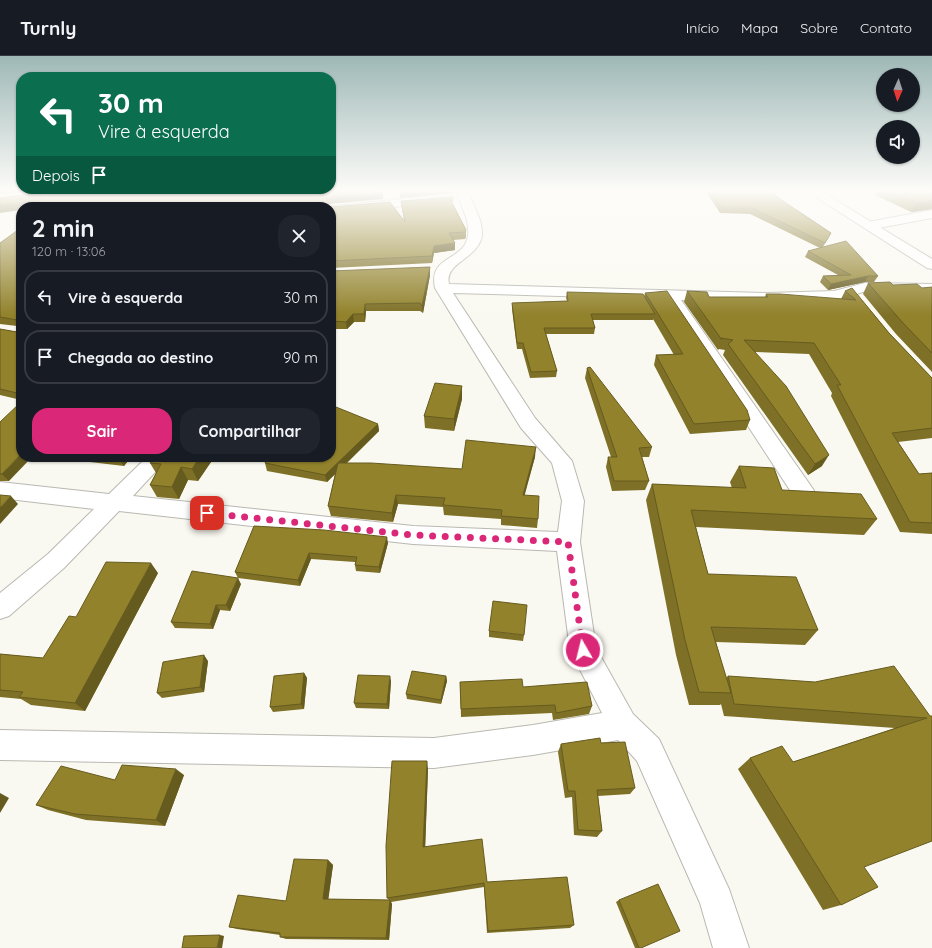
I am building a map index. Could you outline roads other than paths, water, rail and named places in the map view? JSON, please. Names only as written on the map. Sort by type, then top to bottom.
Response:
[{"type":"street","points":[[438,275],[467,252],[475,241],[475,232]]},
{"type":"street","points":[[877,232],[932,265]]},
{"type":"street","points":[[438,275],[670,295],[767,298],[835,296],[854,297],[865,287],[932,288]]},
{"type":"street","points":[[438,275],[528,423],[562,461],[573,501],[568,542],[583,650],[623,724],[648,750],[717,901],[731,948]]},
{"type":"street","points":[[670,295],[805,495]]},
{"type":"street","points":[[0,608],[56,561],[154,462]]},
{"type":"street","points":[[0,490],[413,535],[568,542]]},
{"type":"street","points":[[0,745],[434,753],[533,740],[623,724]]}]
